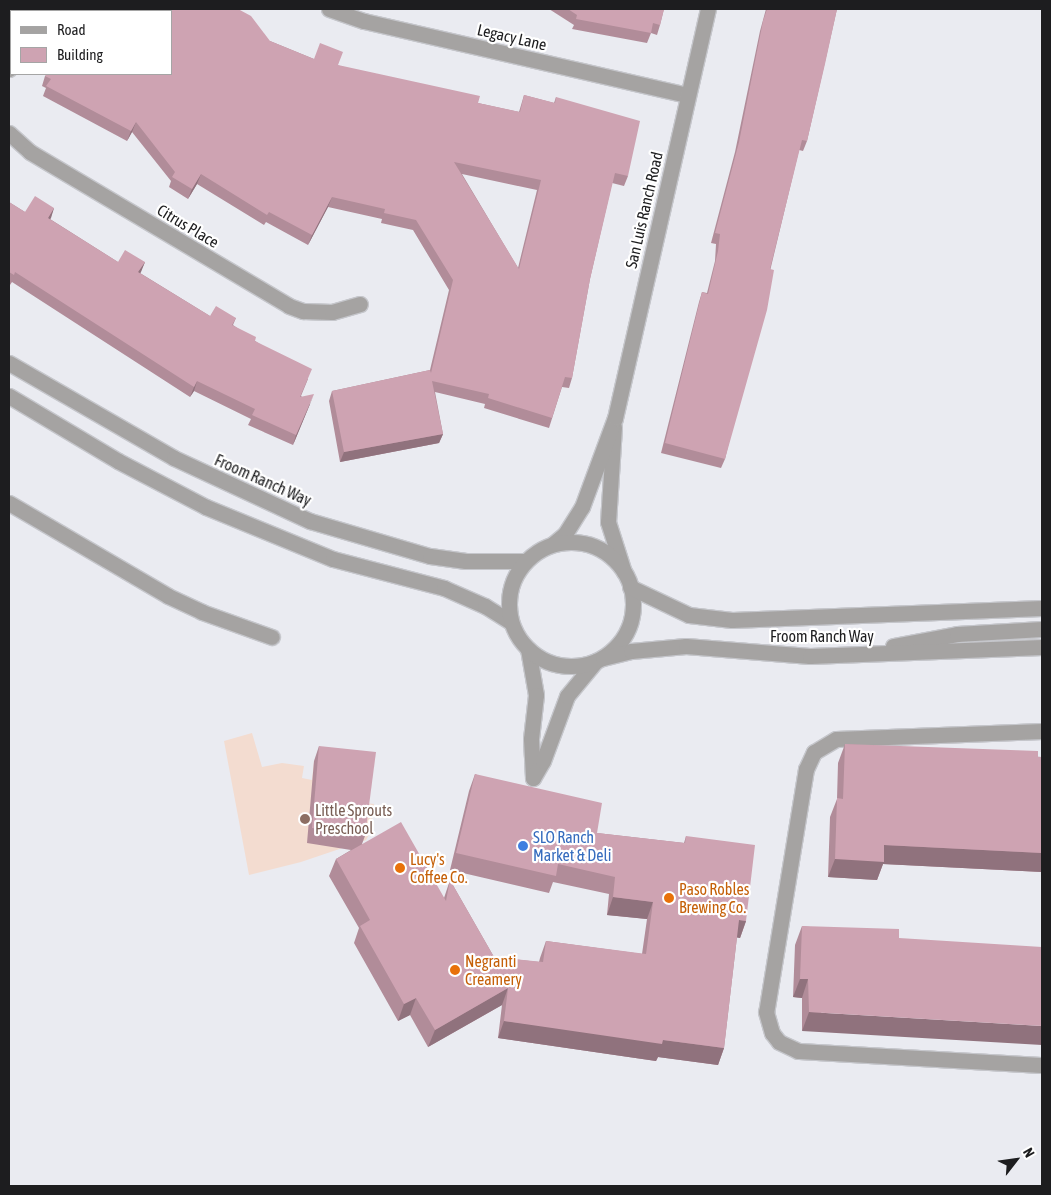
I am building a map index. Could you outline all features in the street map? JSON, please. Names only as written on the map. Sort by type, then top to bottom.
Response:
[{"type":"street","name":"Legacy Lane","points":[[329,9],[364,21],[688,94]]},
{"type":"street","name":"San Luis Ranch Road","points":[[553,544],[565,534],[582,507],[614,418],[708,9]]},
{"type":"street","name":"Citrus Place","points":[[9,132],[30,152],[289,306],[303,311],[332,312],[360,304]]},
{"type":"street","name":"Froom Ranch Way","points":[[9,363],[174,458],[310,520],[430,556],[466,561],[526,561]]},
{"type":"street","points":[[9,396],[118,461],[215,511],[333,558],[444,588],[485,606],[511,622],[528,649],[539,658],[560,665],[600,660]]},
{"type":"street","name":"San Luis Ranch Road","points":[[614,418],[608,522],[611,540],[624,572]]},
{"type":"street","points":[[9,503],[168,596],[202,612],[272,637]]},
{"type":"street","points":[[511,622],[510,589],[526,561],[553,544],[569,542],[593,547],[614,559],[624,572],[630,587],[631,619],[625,635],[567,696],[543,761],[533,778],[531,739],[536,695],[528,649]]},
{"type":"street","name":"Froom Ranch Way","points":[[630,587],[650,599],[689,615],[732,620],[1042,608]]},
{"type":"street","points":[[867,654],[956,634],[1042,629]]},
{"type":"street","name":"Froom Ranch Way","points":[[600,660],[649,648],[686,646],[780,656],[1042,647]]},
{"type":"street","points":[[1042,731],[836,739],[820,745],[808,760],[806,769],[766,1012],[772,1033],[788,1048],[798,1051],[1042,1065]]},
{"type":"shaded area","name":"Little Sprouts Preschool","points":[[252,733],[262,767],[282,763],[304,766],[302,778],[312,780],[314,761],[324,762],[366,803],[374,804],[370,833],[366,840],[301,862],[249,875],[224,741]]},
{"type":"building","points":[[125,9],[238,9],[251,16],[270,41],[314,59],[320,43],[343,52],[338,65],[480,96],[478,103],[520,112],[524,95],[555,103],[556,97],[640,121],[628,176],[615,173],[590,279],[572,378],[565,377],[552,418],[488,398],[489,394],[432,381],[443,434],[344,452],[332,391],[430,370],[431,373],[453,280],[416,220],[384,213],[385,209],[332,197],[312,235],[269,212],[267,215],[201,174],[192,189],[172,177],[175,172],[136,122],[131,131],[46,86],[51,79],[45,76],[172,75],[172,10]],"holes":[[[454,162],[541,180],[519,269]]]},
{"type":"building","points":[[568,9],[664,9],[660,25],[653,23],[651,33],[576,19],[577,15]]},
{"type":"building","points":[[767,9],[837,9],[807,141],[802,140],[770,269],[774,270],[767,310],[725,459],[665,443],[702,292],[708,294],[720,234],[715,233],[739,142]]},
{"type":"building","points":[[35,196],[54,208],[48,218],[118,262],[125,250],[145,262],[138,272],[210,316],[216,306],[236,318],[232,325],[256,337],[255,341],[312,369],[300,397],[314,394],[296,435],[252,415],[255,409],[197,381],[194,387],[15,272],[14,275],[9,272],[9,202],[25,212]]},
{"type":"building","points":[[845,744],[1038,751],[1038,757],[1042,757],[1042,853],[884,845],[884,862],[835,859],[837,798],[843,799]]},
{"type":"building","points":[[319,746],[376,752],[365,836],[312,828]]},
{"type":"building","points":[[475,774],[602,803],[597,833],[685,843],[686,836],[755,845],[746,921],[739,920],[724,1048],[663,1040],[662,1044],[504,1021],[508,988],[435,1030],[416,998],[404,1004],[360,926],[370,920],[336,859],[401,822],[446,901],[450,880],[494,957],[543,962],[546,941],[646,954],[653,902],[613,897],[615,877],[558,864],[556,876],[456,853]]},
{"type":"building","points":[[802,926],[899,929],[899,938],[1042,947],[1042,1026],[809,1012],[808,979],[800,979]]},
{"type":"place","name":"Little Sprouts Preschool","points":[[305,819]]},
{"type":"place","name":"SLO Ranch Market & Deli","points":[[523,846]]},
{"type":"place","name":"Lucy's Coffee Co.","points":[[400,868]]},
{"type":"place","name":"Paso Robles Brewing Co.","points":[[669,898]]},
{"type":"place","name":"Negranti Creamery","points":[[455,970]]}]
